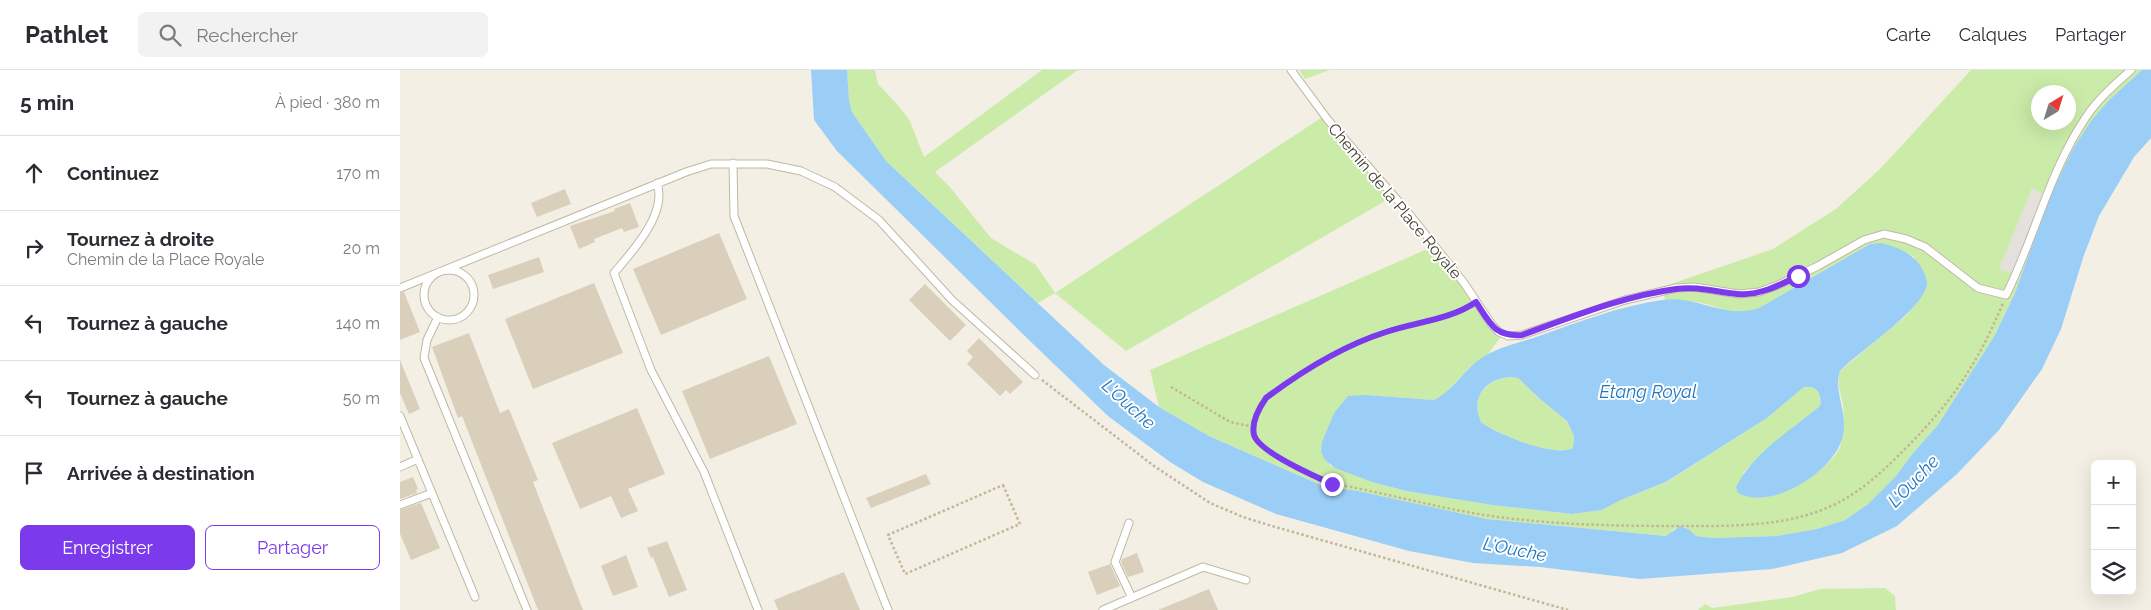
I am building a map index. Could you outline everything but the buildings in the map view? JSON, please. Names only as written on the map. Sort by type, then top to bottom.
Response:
[{"type":"lane","name":"Chemin de la Place Royale","points":[[1291,70],[1328,120],[1406,210],[1464,283],[1492,325],[1499,332],[1508,336],[1522,335],[1625,300],[1676,288],[1694,287],[1739,294],[1759,292],[1778,286],[1864,240],[1884,234],[1906,239],[1925,247],[1978,288],[2006,295]]},
{"type":"lane","points":[[2006,295],[2016,276],[2046,194],[2065,152],[2086,116],[2105,94],[2131,70]]},
{"type":"lane","points":[[733,163],[734,216],[888,610]]},
{"type":"lane","points":[[400,288],[656,184],[711,164],[767,164],[801,171],[835,187],[879,220],[952,300],[1035,375]]},
{"type":"lane","points":[[656,184],[660,192],[659,201],[652,219],[635,248],[614,273],[651,370],[704,472],[758,610]]},
{"type":"lane","points":[[452,270],[466,276],[474,290],[472,306],[466,314],[459,318],[451,320],[438,317],[428,309],[424,292],[431,278],[441,271],[452,270]]},
{"type":"lane","points":[[438,317],[427,340],[424,358],[527,610]]},
{"type":"lane","points":[[400,416],[475,597]]},
{"type":"lane","points":[[400,467],[418,460]]},
{"type":"lane","points":[[400,505],[432,493]]},
{"type":"lane","points":[[1129,523],[1115,562],[1132,598]]},
{"type":"lane","points":[[1103,610],[1203,568],[1246,580]]},
{"type":"path","points":[[1476,302],[1467,308],[1443,317],[1386,332],[1346,346],[1266,398],[1258,410],[1254,435],[1259,443],[1288,463],[1332,484],[1485,515],[1571,524],[1676,527],[1758,524],[1782,520],[1827,508],[1849,497],[1878,476],[1894,460],[1941,411],[1959,388],[1982,351],[2006,295]]},
{"type":"path","points":[[1035,375],[1154,466],[1210,503],[1243,517],[1272,526],[1568,610]]},
{"type":"path","points":[[1171,386],[1230,422],[1254,427]]},
{"type":"path","points":[[1003,484],[1020,524],[964,548],[905,574],[888,535],[1003,484]]},
{"type":"green space","points":[[847,70],[875,70],[878,84],[910,121],[924,157],[1042,70],[1078,70],[935,172],[949,186],[991,238],[1036,265],[1055,293],[1038,303],[886,161],[852,112],[849,100]]},
{"type":"green space","points":[[1299,70],[1330,70],[1305,79]]},
{"type":"green space","points":[[1971,70],[2142,70],[2109,100],[2049,198],[2015,293],[1995,335],[1938,425],[1896,476],[1868,504],[1845,520],[1817,529],[1776,536],[1713,538],[1696,536],[1683,526],[1674,529],[1667,536],[1487,519],[1358,491],[1323,486],[1209,436],[1159,407],[1150,370],[1432,247],[1500,338],[1488,354],[1470,367],[1443,396],[1434,400],[1366,395],[1329,465],[1372,482],[1406,491],[1492,505],[1572,514],[1602,510],[1621,500],[1667,482],[1767,418],[1804,387],[1812,387],[1818,391],[1820,406],[1768,448],[1743,473],[1765,498],[1796,485],[1818,471],[1835,456],[1840,447],[1843,426],[1843,405],[1839,384],[1840,371],[1907,315],[1919,299],[1914,257],[1893,247],[1882,244],[1870,244],[1759,308],[1742,312],[1729,311],[1696,302],[1665,300],[1662,287],[1773,249],[1836,209],[1881,168]]},
{"type":"green space","points":[[1324,116],[1392,197],[1126,351],[1055,293]]},
{"type":"green space","points":[[1510,377],[1518,378],[1567,421],[1574,436],[1573,448],[1554,450],[1540,447],[1499,433],[1481,422],[1477,405],[1482,392],[1493,382]]},
{"type":"green space","points":[[1885,588],[1895,596],[1896,610],[1698,610],[1705,604],[1712,608],[1792,597],[1820,589]]},
{"type":"shaded area","points":[[2032,188],[2043,194],[2013,273],[1999,269]]},
{"type":"water","name":"L'Ouche","points":[[811,70],[847,70],[849,100],[852,112],[886,161],[1104,365],[1159,407],[1209,436],[1323,486],[1358,491],[1487,519],[1666,536],[1680,526],[1688,529],[1696,536],[1713,538],[1776,536],[1817,529],[1845,520],[1868,504],[1896,476],[1938,425],[1995,335],[2015,293],[2049,198],[2073,149],[2091,121],[2109,100],[2142,70],[2151,70],[2151,138],[2134,157],[2099,216],[2084,255],[2061,329],[2042,369],[1999,430],[1957,474],[1897,526],[1842,553],[1772,569],[1640,579],[1540,567],[1473,563],[1409,551],[1276,514],[1203,482],[1170,462],[1108,416],[837,151],[814,120]]},
{"type":"water","name":"Étang Royal","points":[[1881,243],[1898,248],[1912,257],[1920,265],[1926,276],[1927,283],[1924,293],[1916,305],[1904,317],[1840,371],[1838,386],[1844,427],[1838,448],[1829,462],[1816,474],[1784,492],[1767,497],[1752,497],[1738,493],[1736,487],[1752,463],[1785,433],[1820,406],[1818,391],[1812,387],[1804,387],[1767,418],[1666,482],[1621,500],[1602,510],[1572,514],[1492,505],[1406,491],[1372,482],[1335,468],[1324,459],[1321,451],[1322,442],[1334,413],[1348,396],[1366,395],[1434,400],[1448,390],[1473,364],[1494,351],[1631,306],[1675,299],[1734,311],[1759,308],[1870,244]],"holes":[[[1518,378],[1567,421],[1574,436],[1573,448],[1554,450],[1540,447],[1499,433],[1481,422],[1477,405],[1482,391],[1493,382],[1501,379]]]},
{"type":"route","points":[[1332,484],[1288,463],[1259,443],[1254,435],[1254,427],[1258,410],[1266,398],[1346,346],[1386,332],[1443,317],[1467,308],[1476,302],[1499,332],[1508,336],[1522,335],[1563,319],[1625,300],[1676,288],[1694,287],[1739,294],[1759,292],[1778,286],[1798,276]]}]
